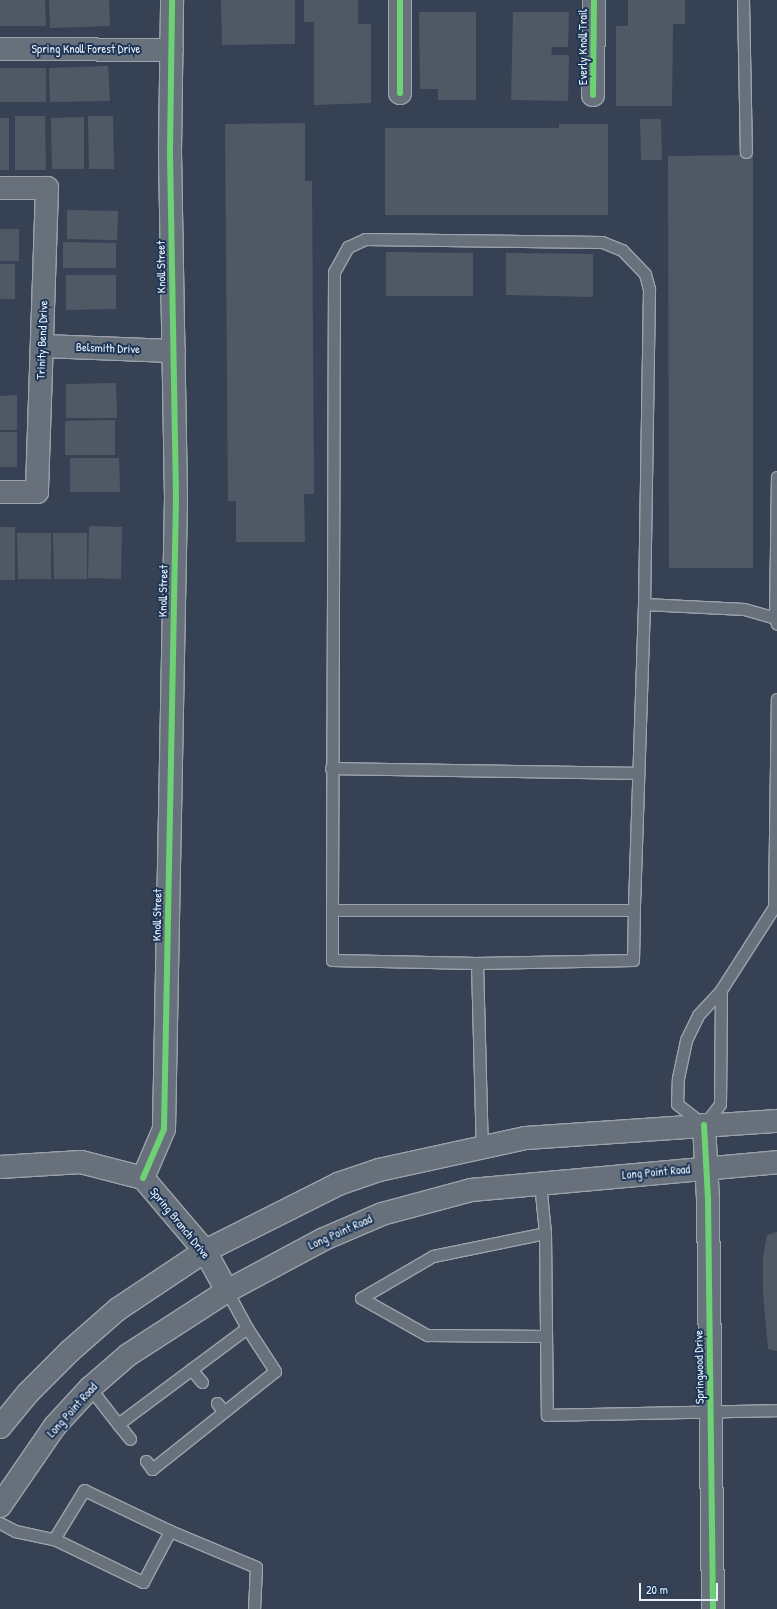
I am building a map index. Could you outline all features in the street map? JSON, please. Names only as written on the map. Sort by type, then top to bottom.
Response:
[{"type":"street","name":"Knoll Street","points":[[143,1178],[164,1129],[176,505],[170,150],[172,0]]},
{"type":"street","points":[[400,0],[400,93]]},
{"type":"street","name":"Everly Knoll Trail","points":[[593,95],[594,0]]},
{"type":"street","name":"Spring Knoll Forest Drive","points":[[0,49],[172,50]]},
{"type":"street","name":"Trinity Bend Drive","points":[[0,188],[47,188],[37,492],[0,492]]},
{"type":"street","name":"Belsmith Drive","points":[[42,346],[174,350]]},
{"type":"street","points":[[0,1427],[28,1393],[70,1351],[118,1309],[205,1251],[338,1184],[379,1170],[526,1138],[777,1120]]},
{"type":"street","name":"Springwood Drive","points":[[704,1125],[714,1609]]},
{"type":"street","name":"Spring Branch Drive","points":[[0,1167],[81,1162],[143,1178],[205,1251],[227,1291]]},
{"type":"street","name":"Long Point Road","points":[[0,1506],[55,1426],[90,1388],[128,1355],[227,1291],[281,1260],[382,1214],[471,1190],[706,1167],[777,1162]]},
{"type":"lane","points":[[743,0],[746,152]]},
{"type":"lane","points":[[365,239],[602,242],[622,250],[645,274],[649,289],[644,604],[637,773],[633,960],[477,963],[332,960],[331,768],[334,272],[348,247],[365,239]]},
{"type":"lane","points":[[644,604],[744,609],[776,621],[777,477]]},
{"type":"lane","points":[[721,990],[720,1104],[704,1125],[677,1104],[678,1078],[686,1040],[698,1015],[721,990],[774,906],[777,700]]},
{"type":"lane","points":[[331,768],[637,773]]},
{"type":"lane","points":[[332,910],[634,910]]},
{"type":"lane","points":[[477,963],[482,1148]]},
{"type":"lane","points":[[540,1183],[545,1233],[547,1414],[711,1413],[777,1410]]},
{"type":"lane","points":[[545,1233],[433,1256],[361,1298],[427,1335],[546,1336]]},
{"type":"lane","points":[[146,1461],[152,1469],[221,1408],[275,1371],[247,1328],[227,1291]]},
{"type":"lane","points":[[118,1424],[247,1328]]},
{"type":"lane","points":[[191,1369],[202,1382]]},
{"type":"lane","points":[[90,1388],[130,1439]]},
{"type":"lane","points":[[54,1539],[84,1490],[170,1531],[256,1567],[254,1609]]},
{"type":"lane","points":[[0,1523],[15,1531],[54,1539],[143,1582],[170,1531]]},
{"type":"building","points":[[0,0],[45,0],[46,26],[0,26]]},
{"type":"building","points":[[49,0],[109,0],[110,26],[50,28]]},
{"type":"building","points":[[221,0],[295,0],[295,44],[222,45]]},
{"type":"building","points":[[304,0],[358,0],[358,24],[371,24],[371,103],[314,105],[314,22],[304,22]]},
{"type":"building","points":[[628,0],[685,0],[685,24],[673,24],[672,106],[616,106],[616,26],[628,26]]},
{"type":"building","points":[[419,12],[476,12],[476,100],[438,100],[438,89],[420,89]]},
{"type":"building","points":[[513,12],[569,12],[568,47],[552,47],[551,55],[569,55],[568,101],[511,100]]},
{"type":"building","points":[[108,66],[110,101],[50,102],[49,68]]},
{"type":"building","points":[[0,68],[46,68],[46,102],[0,102]]},
{"type":"building","points":[[15,116],[45,116],[46,170],[15,170]]},
{"type":"building","points":[[88,116],[113,116],[114,169],[89,169]]},
{"type":"building","points":[[84,117],[84,169],[52,169],[51,118]]},
{"type":"building","points":[[0,118],[9,118],[9,170],[0,170]]},
{"type":"building","points":[[640,119],[661,119],[662,160],[641,160]]},
{"type":"building","points":[[305,123],[305,181],[312,181],[314,494],[304,494],[305,542],[236,542],[236,501],[228,501],[225,124]]},
{"type":"building","points":[[559,124],[608,124],[608,215],[385,215],[385,128],[559,128]]},
{"type":"building","points":[[753,155],[753,568],[669,568],[668,156]]},
{"type":"building","points":[[67,210],[118,211],[117,240],[67,239]]},
{"type":"building","points":[[0,229],[19,229],[19,261],[0,261]]},
{"type":"building","points":[[63,242],[116,243],[116,268],[63,268]]},
{"type":"building","points":[[386,252],[473,253],[473,296],[386,296]]},
{"type":"building","points":[[506,253],[593,254],[593,297],[506,295]]},
{"type":"building","points":[[0,264],[15,264],[15,299],[0,299]]},
{"type":"building","points":[[66,275],[116,275],[116,309],[66,310]]},
{"type":"building","points":[[116,383],[117,418],[66,418],[66,384]]},
{"type":"building","points":[[17,395],[17,430],[0,430],[0,396]]},
{"type":"building","points":[[115,420],[115,455],[65,455],[65,421]]},
{"type":"building","points":[[0,432],[17,432],[17,467],[0,467]]},
{"type":"building","points":[[70,458],[119,458],[120,492],[70,492]]},
{"type":"building","points":[[89,526],[122,527],[121,579],[88,578]]},
{"type":"building","points":[[0,527],[15,527],[15,580],[0,580]]},
{"type":"building","points":[[17,533],[51,533],[51,579],[18,579]]},
{"type":"building","points":[[53,533],[87,533],[87,579],[54,579]]},
{"type":"building","points":[[777,1232],[777,1351],[768,1349],[763,1293],[763,1257],[767,1235]]},
{"type":"cycle path","points":[[143,1178],[164,1129],[176,497],[170,150],[172,0]]},
{"type":"cycle path","points":[[400,0],[400,93]]},
{"type":"cycle path","points":[[593,95],[594,0]]},
{"type":"cycle path","points":[[704,1125],[708,1200],[713,1609]]}]
